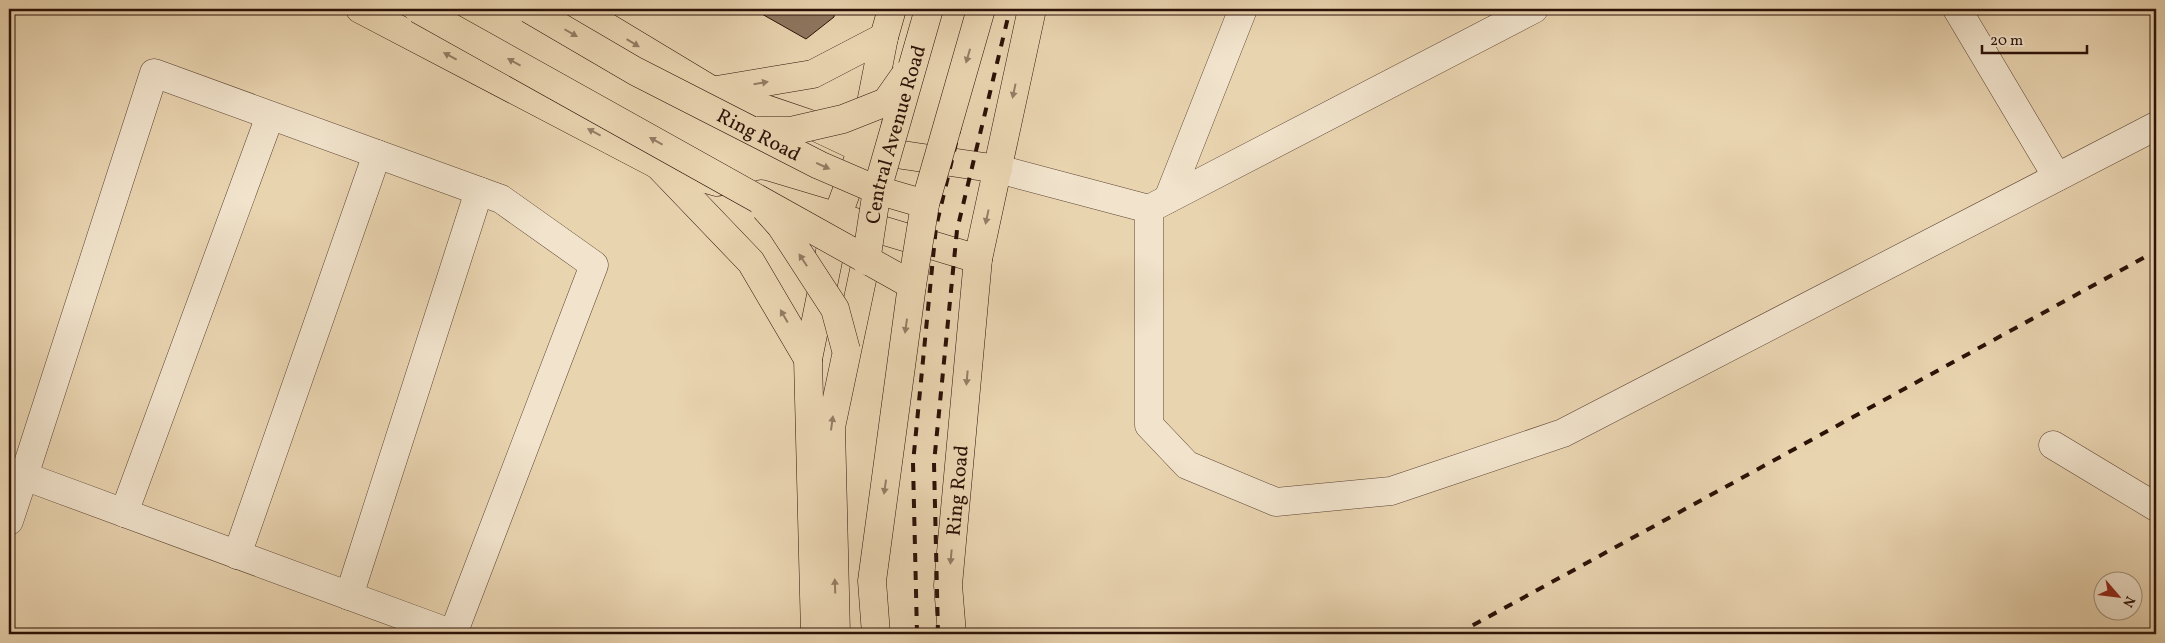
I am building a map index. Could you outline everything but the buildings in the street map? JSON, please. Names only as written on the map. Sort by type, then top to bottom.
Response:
[{"type":"main road","points":[[360,9],[658,165],[978,259]]},
{"type":"main road","points":[[418,9],[912,285]]},
{"type":"main road","name":"Ring Road","points":[[529,9],[635,71],[819,165],[877,190],[925,204]]},
{"type":"main road","name":"Ring Road","points":[[577,9],[713,91],[807,123],[862,149],[998,169]]},
{"type":"main road","name":"Central Avenue Road","points":[[815,634],[808,359],[837,217],[862,149],[884,37],[892,9]]},
{"type":"main road","name":"Central Avenue Road","points":[[866,261],[877,190],[930,9]]},
{"type":"main road","points":[[876,634],[872,581],[912,285],[925,204],[981,9]]},
{"type":"main road","name":"Ring Road","points":[[952,634],[948,585],[978,259],[1032,9]]},
{"type":"main road","points":[[713,91],[813,74],[884,37]]},
{"type":"main road","points":[[752,131],[791,131],[843,119],[886,102],[916,60]]},
{"type":"main road","points":[[658,165],[751,262],[808,359]]},
{"type":"main road","points":[[754,196],[781,226],[835,310],[846,350]]},
{"type":"main road","points":[[836,634],[831,428],[866,261]]},
{"type":"street","points":[[1243,9],[1159,204],[1149,425],[1188,465],[1276,502],[1391,491],[1563,434],[2156,126]]},
{"type":"street","points":[[998,169],[1159,204],[1534,9]]},
{"type":"street","points":[[1956,9],[2057,177]]},
{"type":"street","points":[[9,521],[16,474],[154,74],[501,199],[594,265],[453,634],[16,474]]},
{"type":"street","points":[[124,513],[270,116]]},
{"type":"street","points":[[237,554],[377,154]]},
{"type":"street","points":[[349,596],[479,191]]},
{"type":"street","points":[[2053,445],[2156,507]]},
{"type":"railway","points":[[917,634],[913,463],[936,227],[988,9]]},
{"type":"railway","points":[[938,634],[934,463],[957,230],[1010,9]]},
{"type":"railway","points":[[1457,634],[2156,251]]}]
